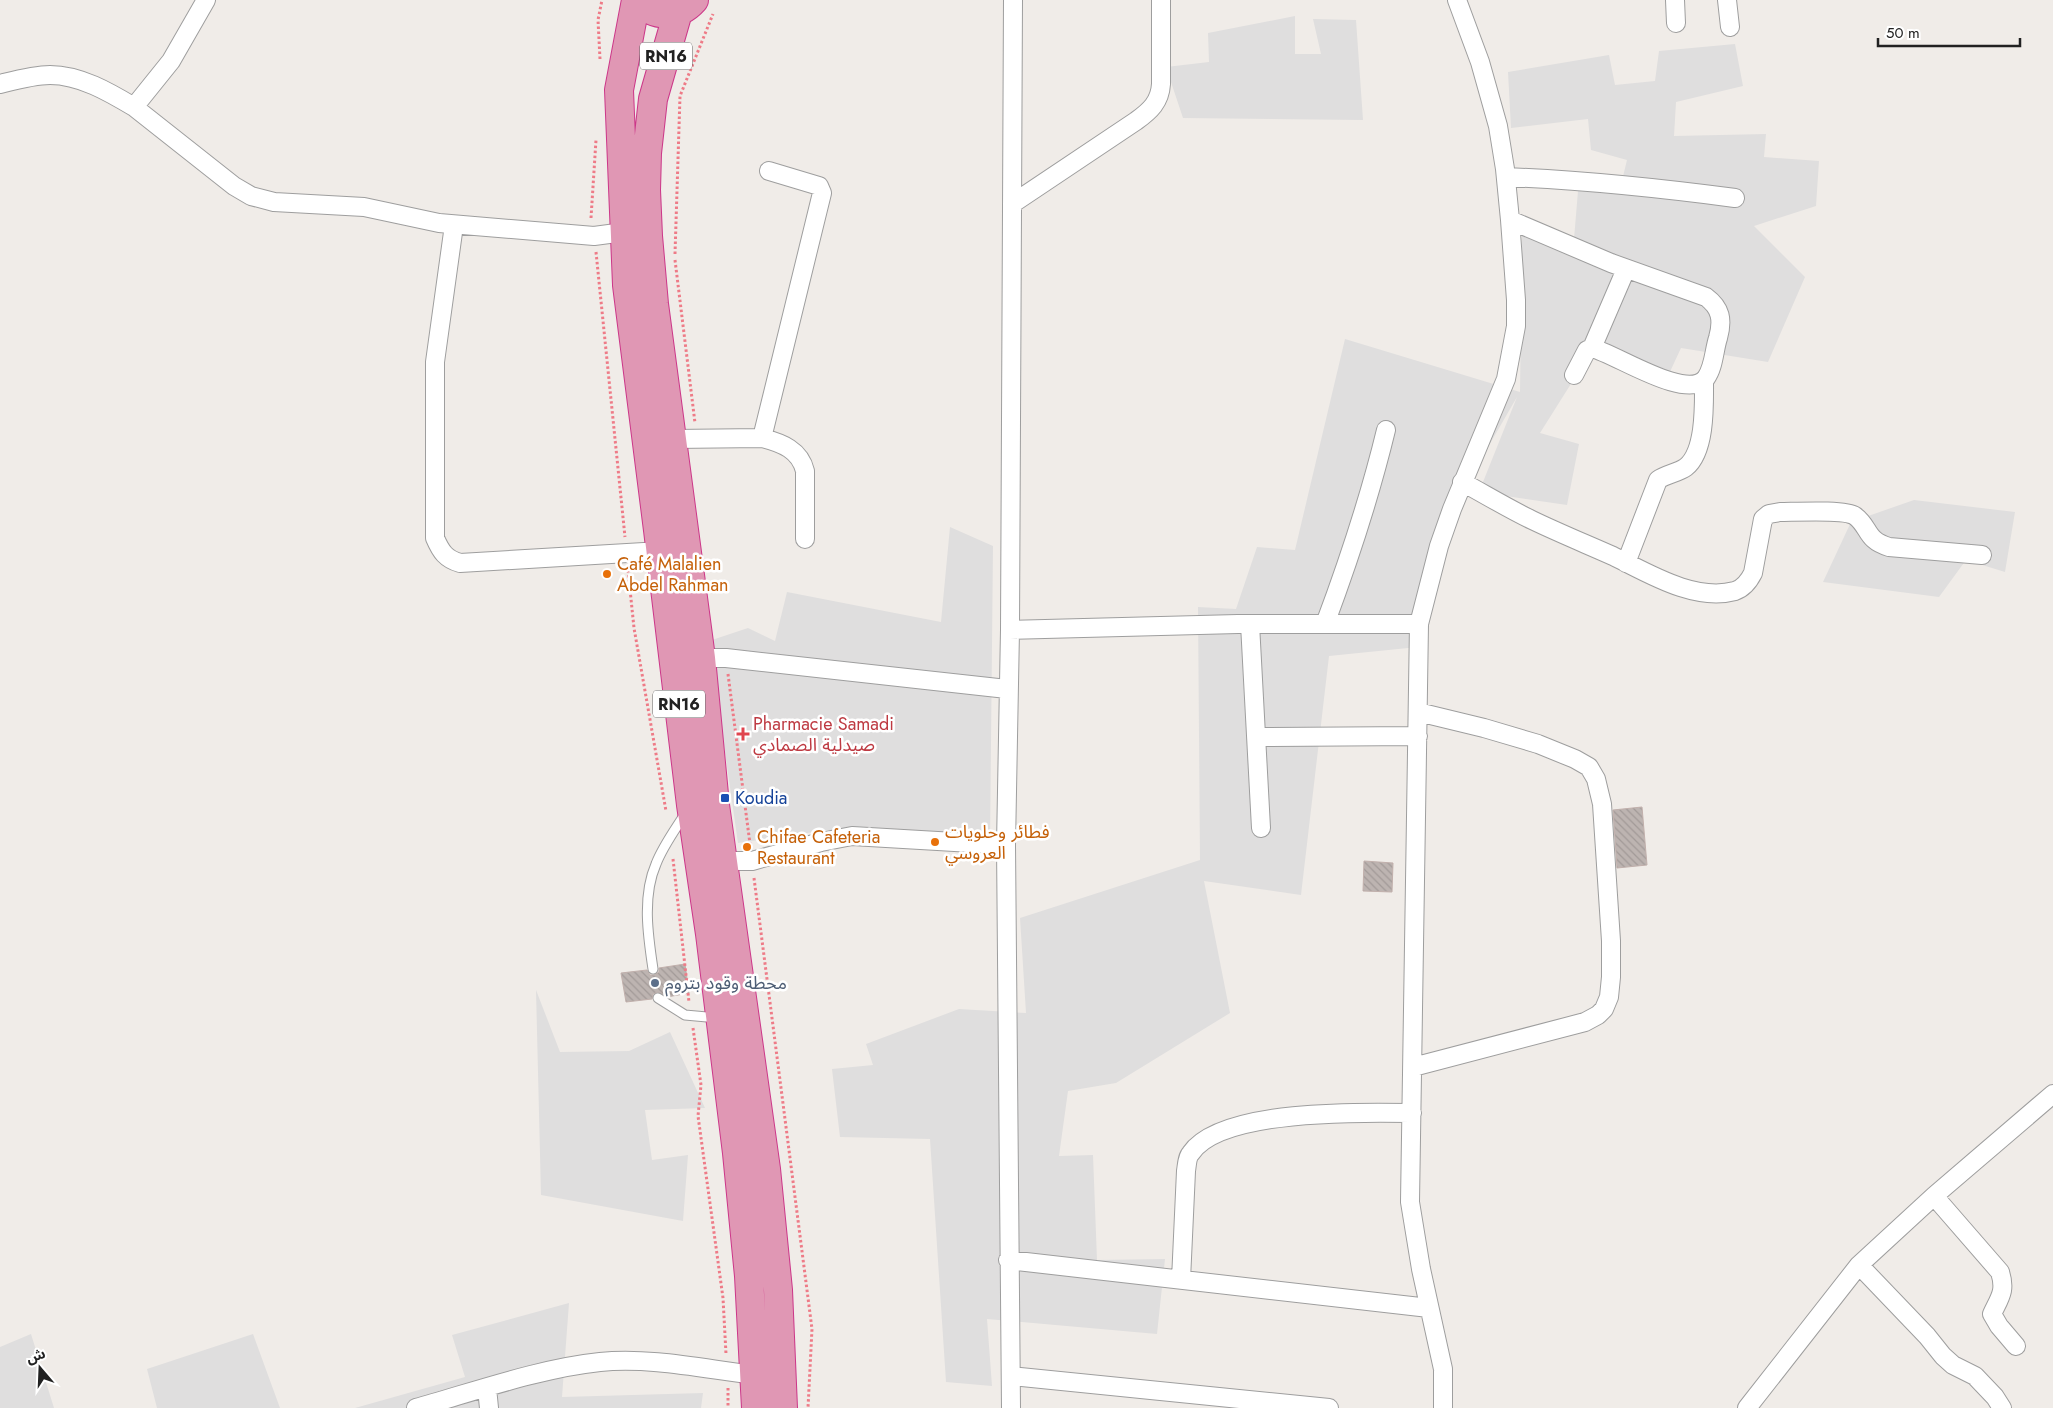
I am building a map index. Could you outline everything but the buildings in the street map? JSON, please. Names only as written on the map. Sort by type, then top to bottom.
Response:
[{"type":"highway","name":"RN16","points":[[638,0],[644,7],[666,14],[696,7]]},
{"type":"highway","name":"RN16","points":[[638,0],[619,90],[627,284],[691,805],[721,1018],[740,1182],[749,1276],[756,1408]]},
{"type":"highway","name":"RN16","points":[[696,7],[653,100],[647,153],[648,236],[654,304],[685,438],[713,658],[722,861],[766,1170],[778,1290],[783,1408]]},
{"type":"street","points":[[134,107],[171,61],[206,0]]},
{"type":"street","points":[[1010,1408],[1006,845],[1007,690],[1010,630],[1013,0]]},
{"type":"street","points":[[1012,204],[1129,126],[1156,103],[1160,95],[1161,84],[1161,0]]},
{"type":"street","points":[[1443,1408],[1444,1369],[1420,1269],[1410,1202],[1419,624],[1439,546],[1462,482],[1506,379],[1516,326],[1516,300],[1506,177],[1496,117],[1480,62],[1457,0]]},
{"type":"street","points":[[1675,0],[1676,23]]},
{"type":"street","points":[[1727,0],[1730,27]]},
{"type":"street","points":[[0,84],[50,75],[66,76],[83,81],[134,107],[234,186],[251,196],[274,202],[364,207],[454,225],[594,236],[624,232]]},
{"type":"street","points":[[762,438],[822,193],[819,186],[769,171]]},
{"type":"street","points":[[1506,177],[1601,182],[1735,198]]},
{"type":"street","points":[[1510,220],[1626,268],[1706,297],[1715,304],[1720,314],[1720,328],[1711,367],[1704,380],[1694,385],[1676,383],[1636,368],[1609,354],[1592,348]]},
{"type":"street","points":[[454,225],[435,362],[435,538],[440,551],[449,560],[460,563],[661,551]]},
{"type":"street","points":[[1574,376],[1587,350],[1592,348],[1626,268]]},
{"type":"street","points":[[1626,563],[1658,480],[1684,468],[1692,460],[1698,445],[1704,417],[1704,380]]},
{"type":"street","points":[[1325,624],[1352,552],[1372,488],[1386,430]]},
{"type":"street","points":[[685,438],[762,438],[788,448],[797,454],[803,461],[805,472],[805,538]]},
{"type":"street","points":[[1462,482],[1532,520],[1626,563],[1678,586],[1710,592],[1736,591],[1750,581],[1763,519],[1770,514],[1780,512],[1848,513],[1860,520],[1874,540],[1889,547],[1982,555]]},
{"type":"street","points":[[1010,630],[1250,624],[1419,624]]},
{"type":"street","points":[[1250,624],[1261,828]]},
{"type":"street","points":[[713,658],[1007,690]]},
{"type":"street","points":[[1413,1067],[1585,1022],[1598,1015],[1604,1009],[1609,997],[1611,977],[1611,940],[1602,804],[1596,780],[1589,767],[1575,759],[1538,744],[1484,728],[1418,712]]},
{"type":"street","points":[[1256,737],[1418,736]]},
{"type":"street","points":[[722,861],[752,861],[821,842],[852,836],[1006,845]]},
{"type":"street","points":[[1747,1408],[1859,1264],[1934,1196],[2053,1094]]},
{"type":"street","points":[[1181,1280],[1186,1171],[1189,1154],[1197,1146],[1231,1128],[1251,1122],[1342,1112],[1412,1113]]},
{"type":"street","points":[[1934,1196],[2000,1272],[2004,1283],[2001,1295],[1992,1314],[1999,1326],[2016,1346]]},
{"type":"street","points":[[1008,1260],[1429,1308]]},
{"type":"street","points":[[1859,1264],[1943,1356],[1953,1365],[1975,1376],[1995,1397],[2002,1408]]},
{"type":"street","points":[[416,1408],[549,1371],[600,1362],[660,1363],[755,1375]]},
{"type":"street","points":[[1011,1376],[1329,1408]]},
{"type":"street","points":[[487,1388],[489,1408]]},
{"type":"lane","points":[[653,969],[648,916],[650,882],[655,865],[670,837],[691,805]]},
{"type":"lane","points":[[658,998],[680,1013],[691,1017],[721,1018]]},
{"type":"path","points":[[601,64],[598,20],[602,0]]},
{"type":"path","points":[[685,438],[674,254],[680,96],[696,7]]},
{"type":"path","points":[[597,131],[591,218],[634,628],[670,837],[701,1085],[698,1116],[723,1298],[728,1408]]},
{"type":"path","points":[[713,658],[752,861],[812,1329],[808,1408]]},
{"type":"shaded area","points":[[1295,16],[1295,54],[1321,54],[1313,19],[1356,20],[1363,120],[1183,118],[1166,67],[1209,62],[1208,33]]},
{"type":"shaded area","points":[[1735,44],[1743,86],[1676,102],[1674,136],[1766,134],[1764,157],[1819,161],[1816,206],[1754,226],[1805,277],[1768,362],[1681,348],[1668,376],[1591,352],[1540,433],[1579,444],[1567,505],[1479,492],[1517,397],[1469,480],[1418,647],[1329,656],[1301,895],[1204,881],[1230,1013],[1116,1083],[1068,1091],[1059,1156],[1093,1155],[1097,1260],[1165,1259],[1157,1334],[987,1319],[992,1386],[946,1382],[930,1139],[840,1137],[832,1069],[873,1065],[866,1044],[959,1009],[1026,1013],[1020,918],[1200,860],[1198,607],[1236,609],[1257,547],[1295,550],[1345,339],[1520,392],[1522,234],[1574,239],[1578,191],[1619,193],[1627,160],[1591,150],[1588,119],[1511,128],[1508,72],[1609,55],[1615,85],[1655,81],[1659,51]]},
{"type":"shaded area","points":[[1914,500],[2015,512],[2005,572],[1966,560],[1939,597],[1823,582],[1851,522]]},
{"type":"shaded area","points":[[950,527],[993,546],[990,843],[828,830],[738,843],[709,641],[748,628],[775,641],[787,592],[941,622]]},
{"type":"shaded area","points":[[536,990],[560,1052],[629,1051],[670,1032],[705,1108],[645,1110],[652,1160],[688,1155],[683,1221],[541,1195]]},
{"type":"shaded area","points":[[569,1303],[562,1397],[703,1393],[701,1408],[355,1408],[465,1377],[452,1335]]},
{"type":"shaded area","points":[[31,1334],[54,1408],[0,1408],[0,1347]]},
{"type":"shaded area","points":[[253,1334],[280,1408],[157,1408],[147,1369]]},
{"type":"place","name":"Café Malalien Abdel Rahman","points":[[607,574]]},
{"type":"place","name":"Pharmacie Samadi صيدلية الصمادي","points":[[743,734]]},
{"type":"place","name":"Koudia","points":[[725,798]]},
{"type":"place","name":"فطائر وحلويات العروسي","points":[[935,842]]},
{"type":"place","name":"Chifae Cafeteria Restaurant","points":[[747,847]]},
{"type":"place","name":"محطة وقود بتروم","points":[[655,983]]}]
